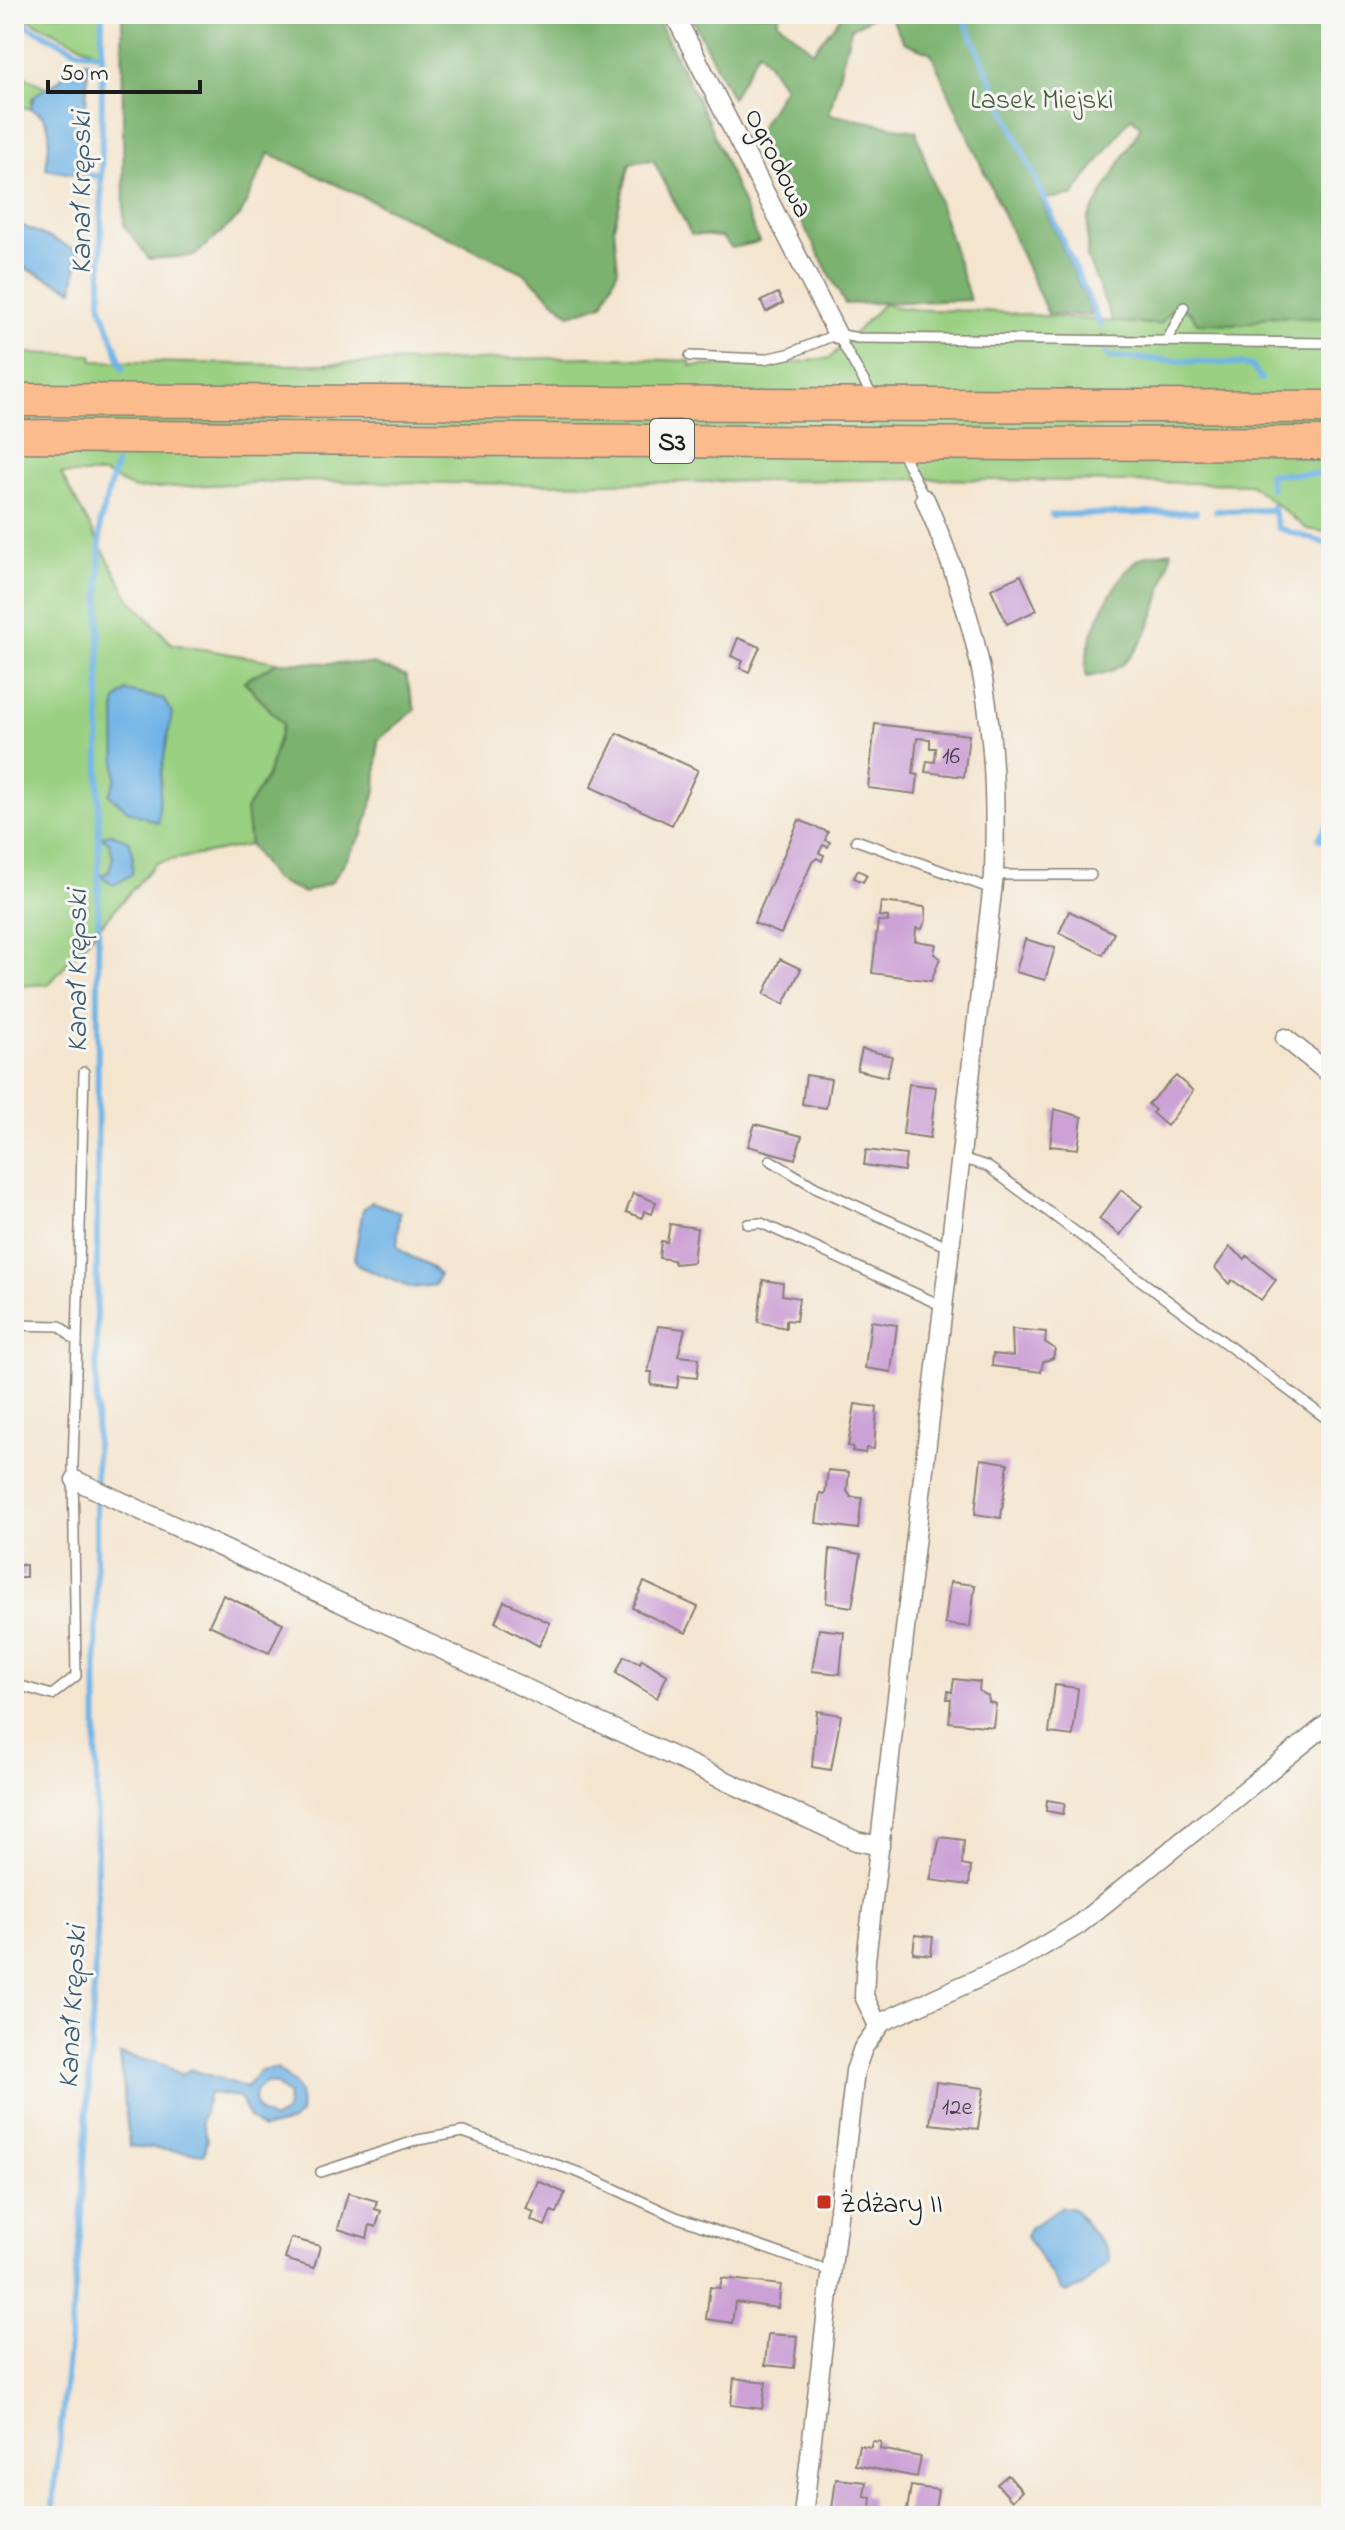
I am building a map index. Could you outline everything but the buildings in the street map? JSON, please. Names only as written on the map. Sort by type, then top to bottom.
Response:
[{"type":"highway","name":"S3","points":[[14,400],[887,425],[1331,443]]},
{"type":"highway","name":"S3","points":[[14,436],[887,425],[1331,407]]},
{"type":"street","name":"Ogrodowa","points":[[674,14],[837,334]]},
{"type":"street","points":[[878,2026],[867,2006],[864,1985],[994,882],[995,758],[985,676],[966,604],[925,499]]},
{"type":"street","points":[[1285,1038],[1331,1075]]},
{"type":"street","points":[[75,1480],[856,1841],[880,1846]]},
{"type":"street","points":[[803,2516],[855,2071],[863,2048],[878,2026],[905,2009],[1021,1959],[1077,1926],[1331,1721]]},
{"type":"lane","points":[[1168,339],[1184,307]]},
{"type":"lane","points":[[837,334],[925,499]]},
{"type":"lane","points":[[690,356],[774,358],[837,334],[858,338],[1331,343]]},
{"type":"lane","points":[[856,840],[994,882],[1091,875]]},
{"type":"lane","points":[[14,1684],[52,1695],[76,1676],[75,1480],[84,1072]]},
{"type":"lane","points":[[961,1158],[987,1166],[1331,1422]]},
{"type":"lane","points":[[770,1160],[815,1187],[952,1249]]},
{"type":"lane","points":[[748,1224],[761,1223],[945,1307]]},
{"type":"lane","points":[[14,1325],[60,1326],[77,1342]]},
{"type":"lane","points":[[321,2172],[418,2140],[463,2132],[580,2173],[676,2217],[833,2272]]},
{"type":"green space","points":[[17,14],[101,14],[100,54]]},
{"type":"green space","points":[[122,14],[655,14],[709,123],[759,242],[732,248],[721,237],[691,234],[653,160],[630,163],[614,227],[618,269],[603,304],[570,315],[523,272],[269,153],[240,216],[194,256],[149,259],[124,225]]},
{"type":"green space","name":"Lasek Miejski","points":[[690,14],[780,14],[777,21],[813,51],[843,14],[877,14],[851,29],[829,114],[916,131],[970,300],[845,304],[756,135],[784,87],[759,50],[732,98]]},
{"type":"green space","points":[[889,14],[1331,14],[1331,319],[1272,316],[1244,324],[1197,323],[1191,313],[1176,304],[1160,324],[1113,322],[1087,257],[1088,219],[1141,126],[1131,117],[1073,196],[1041,199],[1093,316],[1048,314],[931,53],[904,42]]},
{"type":"green space","points":[[14,71],[48,88],[32,98],[31,109],[14,105]]},
{"type":"green space","points":[[883,304],[920,310],[981,311],[1160,324],[1176,304],[1191,313],[1244,324],[1272,316],[1331,319],[1331,533],[1307,529],[1250,484],[926,479],[536,484],[290,481],[135,489],[104,474],[61,474],[130,599],[172,644],[278,662],[244,681],[283,724],[267,776],[246,810],[250,845],[156,863],[49,984],[14,986],[14,353],[92,355],[93,361],[287,365],[590,357],[690,361],[690,366],[784,364],[830,358]]},
{"type":"green space","points":[[1172,551],[1154,615],[1139,646],[1117,668],[1087,677],[1088,649],[1094,631],[1121,578],[1141,558]]},
{"type":"green space","points":[[278,662],[373,664],[406,676],[415,710],[378,740],[376,790],[363,833],[332,882],[304,893],[273,879],[250,845],[246,810],[267,776],[283,724],[244,681]]},
{"type":"water","points":[[88,61],[83,170],[77,175],[46,169],[48,126],[31,109],[32,102],[37,94],[58,81],[72,64]]},
{"type":"water","points":[[14,222],[79,251],[73,290],[14,263]]},
{"type":"water","points":[[126,691],[163,699],[172,713],[161,774],[158,823],[129,811],[109,795],[116,778],[115,702]]},
{"type":"water","points":[[111,834],[129,841],[133,852],[132,874],[114,885],[100,875],[109,872],[113,856],[109,842],[100,836]]},
{"type":"water","points":[[372,1202],[400,1212],[397,1246],[435,1270],[439,1275],[435,1285],[411,1288],[358,1266],[354,1258],[363,1209]]},
{"type":"water","points":[[120,2054],[166,2065],[181,2075],[190,2069],[246,2087],[260,2071],[277,2069],[299,2093],[300,2114],[291,2122],[262,2129],[248,2116],[240,2097],[209,2093],[201,2122],[207,2138],[204,2154],[129,2146]],"holes":[[[266,2083],[276,2084],[288,2095],[286,2112],[273,2120],[261,2113],[254,2102],[255,2091]]]},
{"type":"water","points":[[1061,2207],[1074,2209],[1106,2248],[1110,2261],[1083,2286],[1068,2293],[1062,2291],[1026,2237],[1030,2228]]},
{"type":"waterway","name":"Kanał Krępski","points":[[102,14],[101,306],[123,369]]},
{"type":"waterway","points":[[962,14],[1100,325]]},
{"type":"waterway","points":[[14,19],[76,50],[102,55]]},
{"type":"waterway","points":[[77,175],[102,176]]},
{"type":"waterway","points":[[1105,353],[1110,357],[1242,364],[1252,366],[1261,379]]},
{"type":"waterway","name":"Kanał Krępski","points":[[96,1480],[100,523],[116,464]]},
{"type":"waterway","points":[[1271,488],[1269,474],[1331,474]]},
{"type":"waterway","points":[[1272,506],[1278,528],[1331,545]]},
{"type":"waterway","points":[[1216,511],[1273,510]]},
{"type":"waterway","points":[[1052,515],[1196,512]]},
{"type":"waterway","points":[[1331,820],[1319,838],[1331,847]]},
{"type":"waterway","name":"Kanał Krępski","points":[[52,2516],[81,2226],[97,1933],[96,1498]]},
{"type":"place","name":"Żdżary II","points":[[824,2202]]}]
